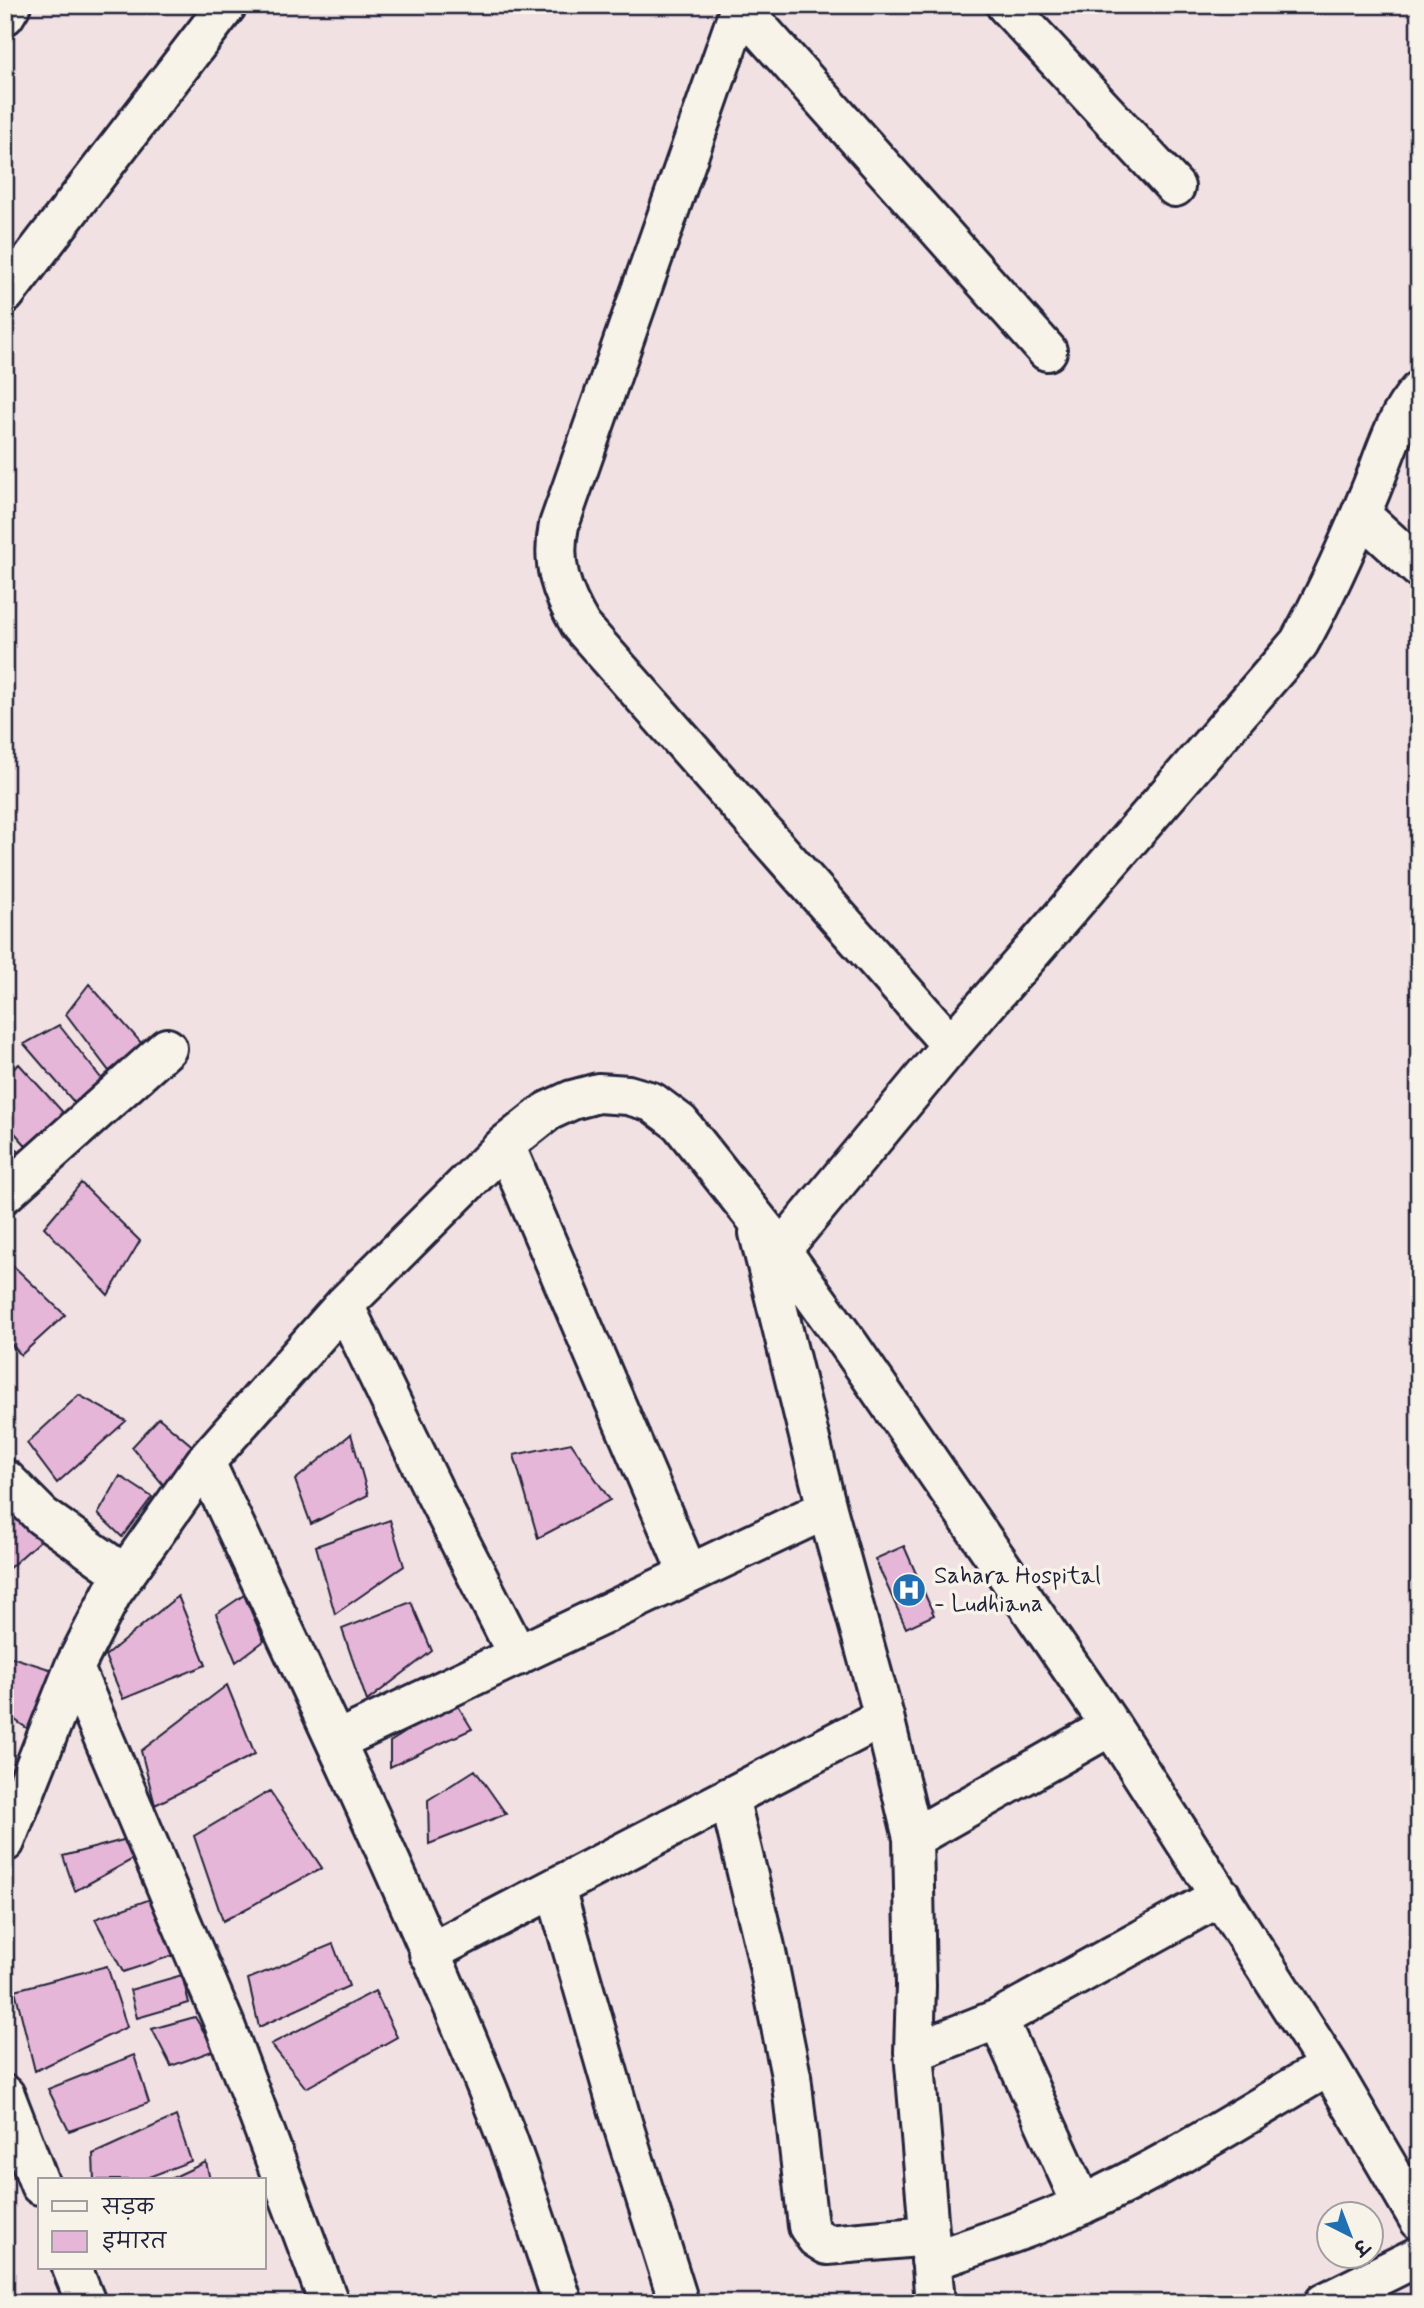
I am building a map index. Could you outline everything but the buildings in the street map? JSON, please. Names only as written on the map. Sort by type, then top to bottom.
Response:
[{"type":"street","points":[[5,15],[12,5]]},
{"type":"street","points":[[5,294],[227,5]]},
{"type":"street","points":[[1006,5],[1175,187]]},
{"type":"street","points":[[951,1045],[581,626],[565,599],[554,546],[559,525],[741,7],[1047,351]]},
{"type":"street","points":[[781,1251],[951,1045],[1299,643],[1361,515],[1399,422],[1410,400],[1419,391]]},
{"type":"street","points":[[1361,515],[1419,568]]},
{"type":"street","points":[[5,1193],[167,1048]]},
{"type":"street","points":[[5,1842],[74,1668],[124,1574],[205,1462],[344,1306],[505,1145],[548,1111],[572,1100],[598,1093],[628,1095],[652,1102],[680,1123],[781,1251],[866,1369],[1111,1726],[1329,2066],[1419,2220]]},
{"type":"street","points":[[505,1145],[688,1573]]},
{"type":"street","points":[[755,1218],[827,1509],[884,1717],[912,1838],[916,1986],[914,2052],[935,2303]]},
{"type":"street","points":[[344,1306],[518,1656]]},
{"type":"street","points":[[205,1462],[336,1741],[429,1954],[503,2129],[563,2303]]},
{"type":"street","points":[[5,1479],[42,1516],[124,1574]]},
{"type":"street","points":[[336,1741],[827,1509]]},
{"type":"street","points":[[74,1668],[224,2023],[329,2303]]},
{"type":"street","points":[[429,1954],[884,1717]]},
{"type":"street","points":[[912,1838],[1111,1726]]},
{"type":"street","points":[[729,1797],[792,2076],[808,2226],[816,2238],[827,2245],[930,2248],[1016,2232],[1082,2205],[1174,2157],[1329,2066]]},
{"type":"street","points":[[555,1888],[622,2122],[678,2303]]},
{"type":"street","points":[[914,2052],[999,2020],[1220,1896]]},
{"type":"street","points":[[999,2020],[1082,2205]]},
{"type":"street","points":[[5,2095],[38,2180]]},
{"type":"street","points":[[1324,2303],[1419,2256]]},
{"type":"street","points":[[73,2270],[86,2303]]},
{"type":"place","name":"Sahara Hospital - Ludhiana","points":[[909,1590]]}]
